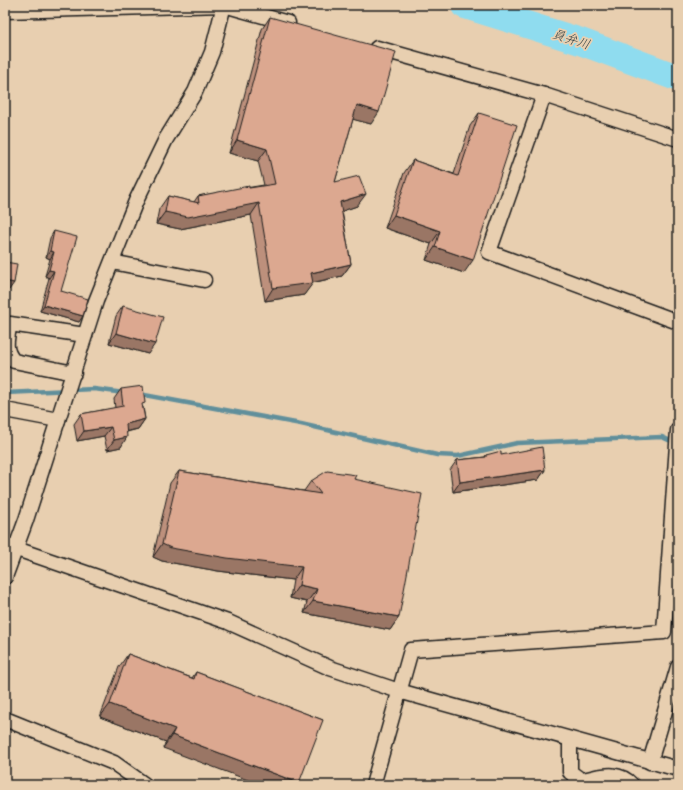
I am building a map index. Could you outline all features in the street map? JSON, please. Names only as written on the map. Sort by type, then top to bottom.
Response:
[{"type":"street","points":[[5,576],[10,546],[26,520],[96,301],[136,201],[166,139],[195,92],[212,52],[224,5]]},
{"type":"street","points":[[5,11],[224,5],[300,27]]},
{"type":"street","points":[[361,44],[544,95],[678,139]]},
{"type":"street","points":[[544,95],[489,252],[678,322]]},
{"type":"street","points":[[112,262],[204,280]]},
{"type":"street","points":[[72,379],[14,361],[9,356],[6,345],[7,324],[85,335]]},
{"type":"street","points":[[5,410],[58,420]]},
{"type":"street","points":[[373,785],[411,650],[664,632],[678,430]]},
{"type":"street","points":[[10,546],[228,622],[330,668],[399,691],[678,769]]},
{"type":"street","points":[[650,762],[678,667]]},
{"type":"street","points":[[5,719],[114,763],[145,785]]},
{"type":"street","points":[[570,740],[570,772],[581,780],[614,774],[624,777],[632,785]]},
{"type":"building","points":[[270,17],[396,52],[379,112],[357,105],[335,182],[359,176],[366,194],[340,202],[351,264],[311,273],[313,283],[273,288],[259,203],[188,217],[165,212],[168,196],[199,203],[198,196],[249,186],[249,188],[275,184],[267,149],[237,140]]},
{"type":"building","points":[[479,113],[517,125],[473,260],[435,247],[440,231],[394,215],[413,160],[458,176]]},
{"type":"building","points":[[54,231],[77,237],[61,291],[88,299],[83,316],[44,305],[54,271],[49,270],[54,252],[50,251]]},
{"type":"building","points":[[5,262],[17,264],[14,283],[5,281]]},
{"type":"building","points":[[123,306],[163,317],[155,344],[116,333]]},
{"type":"building","points":[[143,386],[145,403],[142,404],[145,419],[126,424],[127,437],[114,440],[111,427],[84,431],[81,414],[123,406],[121,389]]},
{"type":"building","points":[[542,447],[545,470],[460,482],[457,460],[486,457],[486,455],[501,451],[501,455]]},
{"type":"building","points":[[179,471],[321,494],[311,481],[327,471],[356,475],[354,479],[422,494],[399,617],[313,601],[317,589],[299,585],[302,567],[227,558],[171,548],[162,544]]},
{"type":"building","points":[[128,654],[194,679],[196,672],[323,720],[299,783],[172,735],[175,729],[110,704]]},
{"type":"waterway","name":"員弁川","points":[[464,5],[579,41],[678,78]]},
{"type":"waterway","points":[[5,393],[94,389],[124,393]]},
{"type":"waterway","points":[[139,394],[301,424],[437,455],[458,456],[517,443],[662,437],[675,443]]}]
